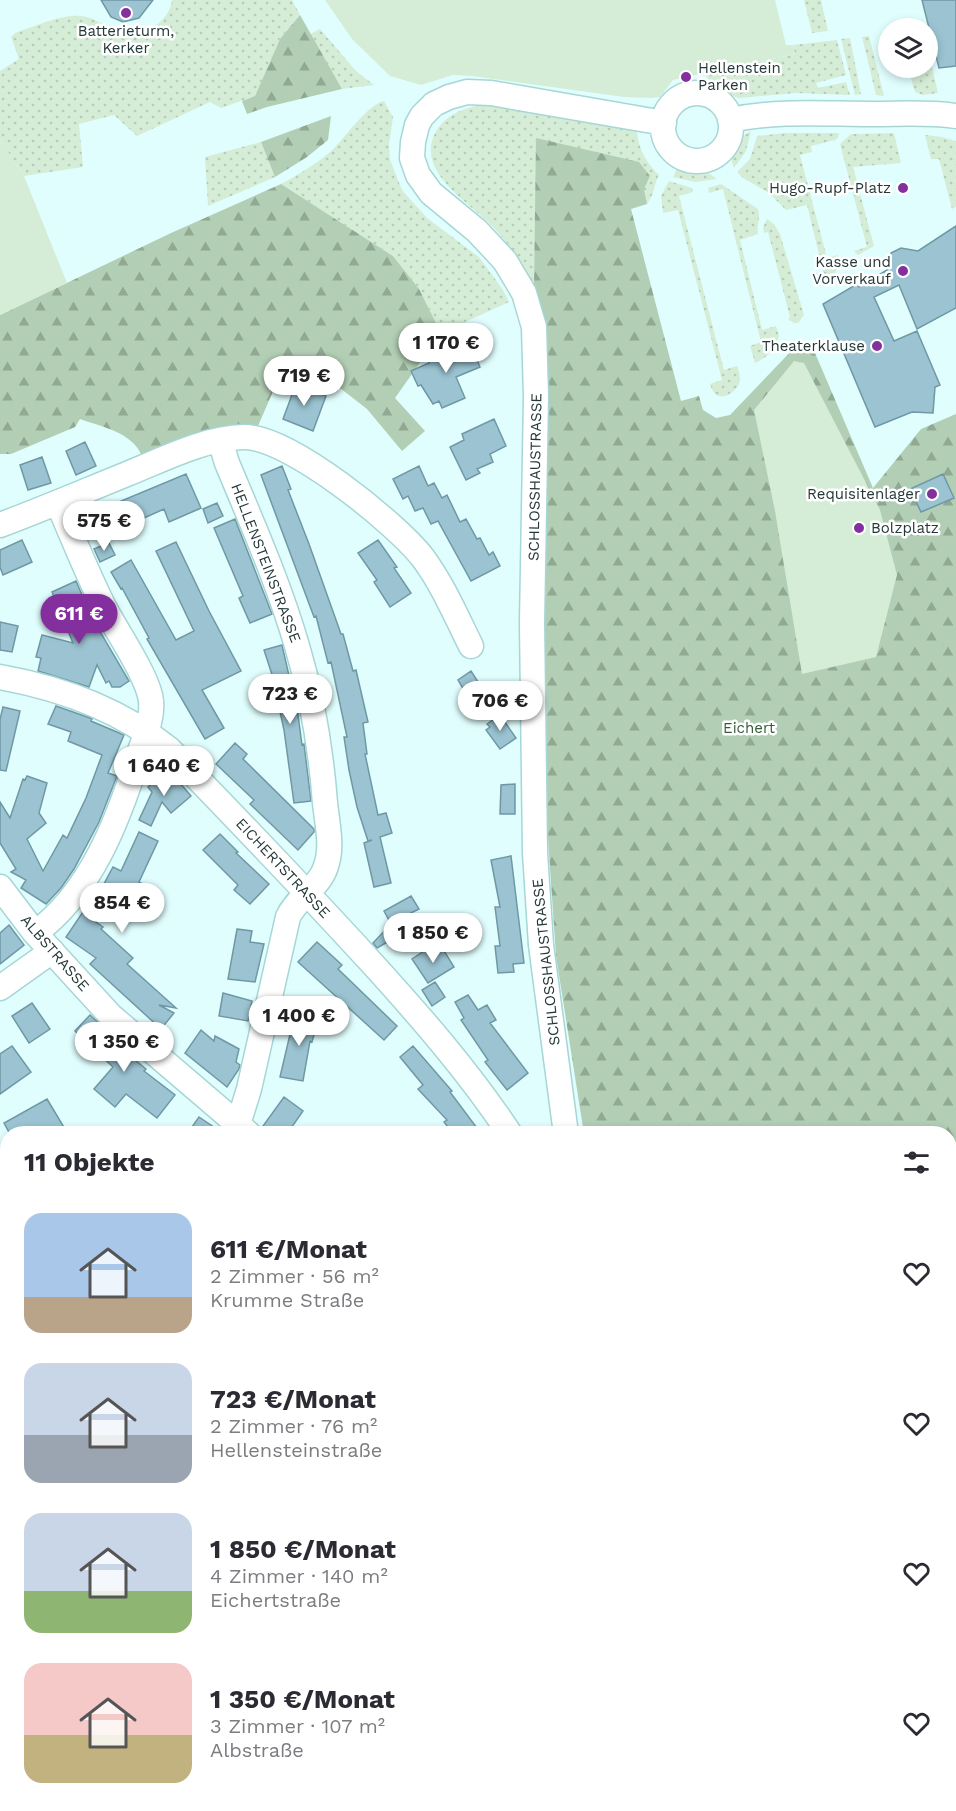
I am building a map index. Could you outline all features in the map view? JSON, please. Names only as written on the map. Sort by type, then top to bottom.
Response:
[{"type":"street","name":"SCHLOSSHAUSTRASSE","points":[[565,1126],[541,945],[535,853],[532,623],[536,397],[534,327],[524,293],[505,261],[492,246],[440,201],[423,183],[414,167],[412,150],[415,131],[422,116],[442,100],[466,92],[491,93],[663,123]]},
{"type":"street","points":[[695,94],[707,95],[718,100],[726,110],[730,120],[730,135],[725,147],[715,156],[696,161],[687,160],[671,149],[664,133],[663,123],[671,105],[679,99],[695,94]]},
{"type":"street","points":[[730,120],[782,113],[956,116]]},
{"type":"street","points":[[0,525],[179,453],[220,440],[250,437],[273,444],[309,463],[367,504],[421,556],[439,582],[471,646]]},
{"type":"street","name":"HELLENSTEINSTRASSE","points":[[220,440],[287,613],[298,649],[309,697],[324,788],[329,848],[322,876],[291,909],[288,916],[242,1126]]},
{"type":"street","points":[[35,933],[57,915],[78,888],[99,854],[125,799],[147,731],[151,711],[149,689],[93,584],[58,502]]},
{"type":"street","name":"EICHERTSTRASSE","points":[[0,677],[76,697],[131,721],[169,750],[306,892],[438,1038],[504,1126]]},
{"type":"street","name":"ALBSTRASSE","points":[[0,887],[35,933],[111,1016],[235,1126]]},
{"type":"street","points":[[0,988],[52,951]]},
{"type":"green space","points":[[172,0],[292,0],[300,15],[280,39],[255,96],[221,108],[210,102],[137,136],[114,115],[79,124],[83,167],[24,176],[0,140],[0,71],[19,59],[11,37],[15,33],[39,24],[73,16],[90,18],[125,32],[143,31],[159,23],[165,17]]},
{"type":"green space","points":[[325,0],[775,0],[786,45],[793,45],[795,54],[673,80],[660,97],[651,98],[624,97],[472,76],[453,75],[421,85],[390,76],[352,39]]},
{"type":"green space","points":[[804,0],[821,0],[828,31],[812,33]]},
{"type":"green space","points":[[300,15],[342,89],[247,114],[242,101],[255,96],[280,39]]},
{"type":"green space","points":[[320,29],[356,71],[374,85],[342,89],[310,34]]},
{"type":"green space","points":[[869,36],[884,96],[876,95],[862,37]]},
{"type":"green space","points":[[850,38],[861,94],[855,95],[841,39]]},
{"type":"green space","points":[[837,40],[846,75],[816,83],[818,88],[846,82],[850,95],[796,93],[739,98],[720,89],[704,74],[795,54],[793,45]]},
{"type":"green space","points":[[911,78],[934,78],[938,93],[923,95],[915,92]]},
{"type":"green space","points":[[384,101],[393,117],[389,145],[390,160],[402,190],[427,218],[479,257],[509,302],[441,333],[419,289],[393,256],[281,184],[306,170],[329,153],[362,116]]},
{"type":"green space","points":[[485,104],[600,123],[637,132],[644,156],[659,175],[653,194],[647,204],[644,189],[537,138],[534,285],[506,242],[447,184],[437,172],[432,158],[431,144],[442,123],[459,112]]},
{"type":"green space","points":[[331,116],[328,140],[307,157],[275,177],[261,142]]},
{"type":"green space","points":[[751,131],[746,151],[734,168],[731,155],[733,146]]},
{"type":"green space","points":[[786,133],[839,133],[835,140],[811,146],[812,152],[800,155],[827,258],[838,255],[839,261],[835,272],[819,281],[810,275],[823,271],[807,205],[786,210],[769,193],[737,172],[750,159],[757,136]]},
{"type":"green space","points":[[894,133],[901,163],[853,167],[874,246],[858,255],[854,251],[867,247],[840,144],[851,134]]},
{"type":"green space","points":[[925,135],[956,141],[956,207],[952,209],[939,159],[931,159]]},
{"type":"green space","name":"Eichert","points":[[536,138],[639,162],[650,176],[644,189],[647,204],[631,209],[681,401],[699,396],[703,410],[716,418],[730,415],[795,347],[815,353],[873,488],[921,429],[956,414],[956,1126],[583,1126],[556,956],[542,751],[547,353],[546,325],[534,285]]},
{"type":"green space","points":[[0,140],[24,176],[67,283],[0,315]]},
{"type":"green space","points":[[261,142],[275,177],[208,206],[205,157]]},
{"type":"green space","points":[[679,166],[700,167],[717,179],[695,182],[673,177]]},
{"type":"green space","points":[[669,181],[692,188],[693,192],[679,196],[724,370],[737,366],[740,376],[737,387],[726,396],[715,394],[710,384],[722,380],[678,210],[663,213],[661,196]]},
{"type":"green space","points":[[281,184],[393,256],[419,289],[441,333],[395,398],[425,431],[402,451],[367,409],[340,388],[284,366],[258,426],[240,426],[142,456],[131,441],[124,436],[80,419],[75,427],[11,454],[0,454],[0,315],[171,233]]},
{"type":"green space","points":[[721,184],[758,209],[759,212],[758,234],[740,240],[762,330],[776,326],[779,336],[770,352],[755,363],[750,346],[761,342],[723,189],[709,193],[708,188]]},
{"type":"green space","points":[[767,219],[774,224],[780,234],[804,315],[798,323],[788,319],[790,317],[768,232],[764,233],[763,227]]},
{"type":"green space","points":[[794,361],[804,363],[880,510],[897,575],[876,657],[802,674],[775,511],[754,410]]},
{"type":"building","name":"Batterieturm, Kerker","points":[[101,0],[153,0],[139,18],[123,22],[111,17]]},
{"type":"building","points":[[922,0],[956,0],[956,66],[939,68],[938,18],[926,18]]},
{"type":"building","points":[[956,226],[956,308],[917,329],[899,285],[874,297],[894,341],[917,331],[940,385],[935,387],[933,413],[912,412],[875,427],[823,304],[857,284],[859,287],[887,270],[891,253],[901,248],[918,251]]},
{"type":"building","points":[[470,342],[480,367],[456,377],[465,398],[442,408],[439,401],[433,404],[421,385],[418,386],[411,371],[429,363],[427,357],[441,351],[443,354]]},
{"type":"building","points":[[296,384],[326,396],[313,431],[283,419]]},
{"type":"building","points":[[494,419],[506,446],[490,454],[493,462],[477,469],[480,473],[466,480],[450,447],[464,440],[462,434]]},
{"type":"building","points":[[85,442],[96,466],[76,475],[66,451]]},
{"type":"building","points":[[42,457],[51,483],[28,490],[20,465]]},
{"type":"building","points":[[282,466],[291,489],[288,490],[341,634],[343,634],[353,671],[356,670],[368,722],[363,723],[367,754],[365,754],[378,815],[386,813],[392,833],[380,837],[391,883],[374,887],[364,843],[372,840],[368,841],[357,807],[344,737],[347,737],[331,662],[328,663],[316,616],[314,617],[261,475]]},
{"type":"building","points":[[419,466],[428,486],[434,483],[442,498],[447,495],[460,522],[466,519],[477,539],[480,538],[489,555],[493,552],[500,566],[471,581],[438,521],[431,524],[423,508],[415,511],[408,496],[403,499],[393,479]]},
{"type":"building","points":[[186,474],[201,508],[169,522],[164,509],[135,522],[133,518],[99,534],[90,514]]},
{"type":"building","name":"Requisitenlager","points":[[943,474],[954,498],[921,512],[910,489]]},
{"type":"building","points":[[217,503],[223,516],[208,523],[203,509]]},
{"type":"building","points":[[235,519],[272,614],[250,623],[239,598],[243,596],[214,528]]},
{"type":"building","points":[[22,540],[32,562],[3,575],[0,567],[0,550]]},
{"type":"building","points":[[378,540],[397,567],[394,568],[411,593],[390,607],[374,582],[377,580],[358,553]]},
{"type":"building","points":[[176,542],[241,671],[202,690],[224,728],[205,739],[111,572],[131,560],[176,640],[194,631],[156,551]]},
{"type":"building","points":[[109,543],[115,555],[100,562],[94,549]]},
{"type":"building","points":[[76,581],[92,618],[129,681],[120,687],[112,687],[109,681],[106,683],[97,665],[89,687],[38,671],[41,658],[36,657],[42,635],[73,643],[52,592]]},
{"type":"building","points":[[0,622],[18,626],[12,652],[0,650]]},
{"type":"building","points":[[282,645],[298,715],[302,745],[304,744],[311,801],[294,803],[277,698],[279,696],[264,650]]},
{"type":"building","points":[[471,671],[482,688],[468,697],[458,680]]},
{"type":"building","points":[[56,706],[90,718],[91,721],[124,735],[108,773],[117,776],[99,822],[74,869],[46,904],[21,888],[26,880],[11,872],[16,869],[0,843],[0,802],[10,818],[23,779],[25,780],[27,776],[47,783],[39,813],[46,823],[27,839],[43,871],[63,835],[67,838],[86,798],[102,755],[68,741],[71,732],[48,724]]},
{"type":"building","points":[[3,707],[20,711],[6,771],[0,770],[0,719]]},
{"type":"building","points":[[500,715],[516,738],[500,749],[486,730],[490,727],[487,724]]},
{"type":"building","points":[[235,743],[247,754],[243,759],[314,829],[314,832],[298,850],[250,804],[254,800],[216,764]]},
{"type":"building","points":[[168,769],[191,796],[171,813],[162,802],[151,826],[139,820],[152,792],[148,787]]},
{"type":"building","points":[[515,784],[515,814],[500,814],[501,785]]},
{"type":"building","points":[[139,832],[158,841],[139,882],[149,888],[136,911],[112,897],[96,922],[133,958],[127,964],[176,1008],[159,1005],[174,1013],[161,1029],[90,964],[96,958],[66,937],[89,903],[92,906],[113,867],[121,871]]},
{"type":"building","points":[[220,834],[238,852],[236,853],[269,884],[250,904],[234,890],[238,885],[203,850]]},
{"type":"building","points":[[511,856],[524,963],[513,964],[514,972],[498,973],[495,946],[500,946],[495,907],[500,907],[491,860]]},
{"type":"building","points":[[411,896],[419,909],[407,915],[414,927],[377,948],[373,943],[391,924],[384,911]]},
{"type":"building","points":[[9,925],[24,945],[0,964],[0,933]]},
{"type":"building","points":[[237,929],[252,931],[250,942],[264,944],[255,982],[228,979]]},
{"type":"building","points":[[317,942],[342,965],[338,969],[397,1026],[384,1040],[298,962]]},
{"type":"building","points":[[430,947],[434,955],[443,949],[454,967],[428,983],[412,959]]},
{"type":"building","points":[[435,982],[445,997],[432,1006],[422,990]]},
{"type":"building","points":[[223,993],[252,1001],[248,1021],[219,1016]]},
{"type":"building","points":[[468,995],[478,1010],[487,1005],[496,1020],[490,1023],[528,1073],[507,1090],[485,1062],[488,1060],[461,1020],[464,1018],[455,1002]]},
{"type":"building","points":[[32,1003],[50,1029],[29,1043],[12,1016]]},
{"type":"building","points":[[295,1013],[318,1020],[312,1042],[310,1041],[303,1081],[280,1077]]},
{"type":"building","points":[[90,1015],[110,1034],[107,1037],[146,1069],[144,1071],[175,1095],[157,1118],[126,1094],[115,1107],[94,1089],[113,1067],[75,1031]]},
{"type":"building","points":[[201,1030],[214,1041],[215,1036],[239,1049],[236,1062],[240,1065],[239,1069],[227,1087],[185,1053]]},
{"type":"building","points":[[12,1046],[31,1072],[0,1094],[0,1054]]},
{"type":"building","points":[[413,1046],[452,1091],[450,1092],[476,1126],[447,1126],[444,1122],[447,1120],[418,1089],[423,1085],[400,1057]]},
{"type":"building","points":[[284,1097],[303,1111],[293,1126],[263,1126]]},
{"type":"building","points":[[47,1099],[63,1126],[6,1126],[4,1123]]},
{"type":"building","points":[[199,1117],[212,1126],[193,1126]]},
{"type":"place","name":"Batterieturm, Kerker","points":[[126,13]]},
{"type":"place","name":"Hellenstein Parken","points":[[686,77]]},
{"type":"place","name":"Hugo-Rupf-Platz","points":[[903,188]]},
{"type":"place","name":"Kasse und Vorverkauf","points":[[903,271]]},
{"type":"place","name":"Theaterklause","points":[[877,346]]},
{"type":"place","name":"Requisitenlager","points":[[932,494]]},
{"type":"place","name":"Bolzplatz","points":[[859,528]]}]
